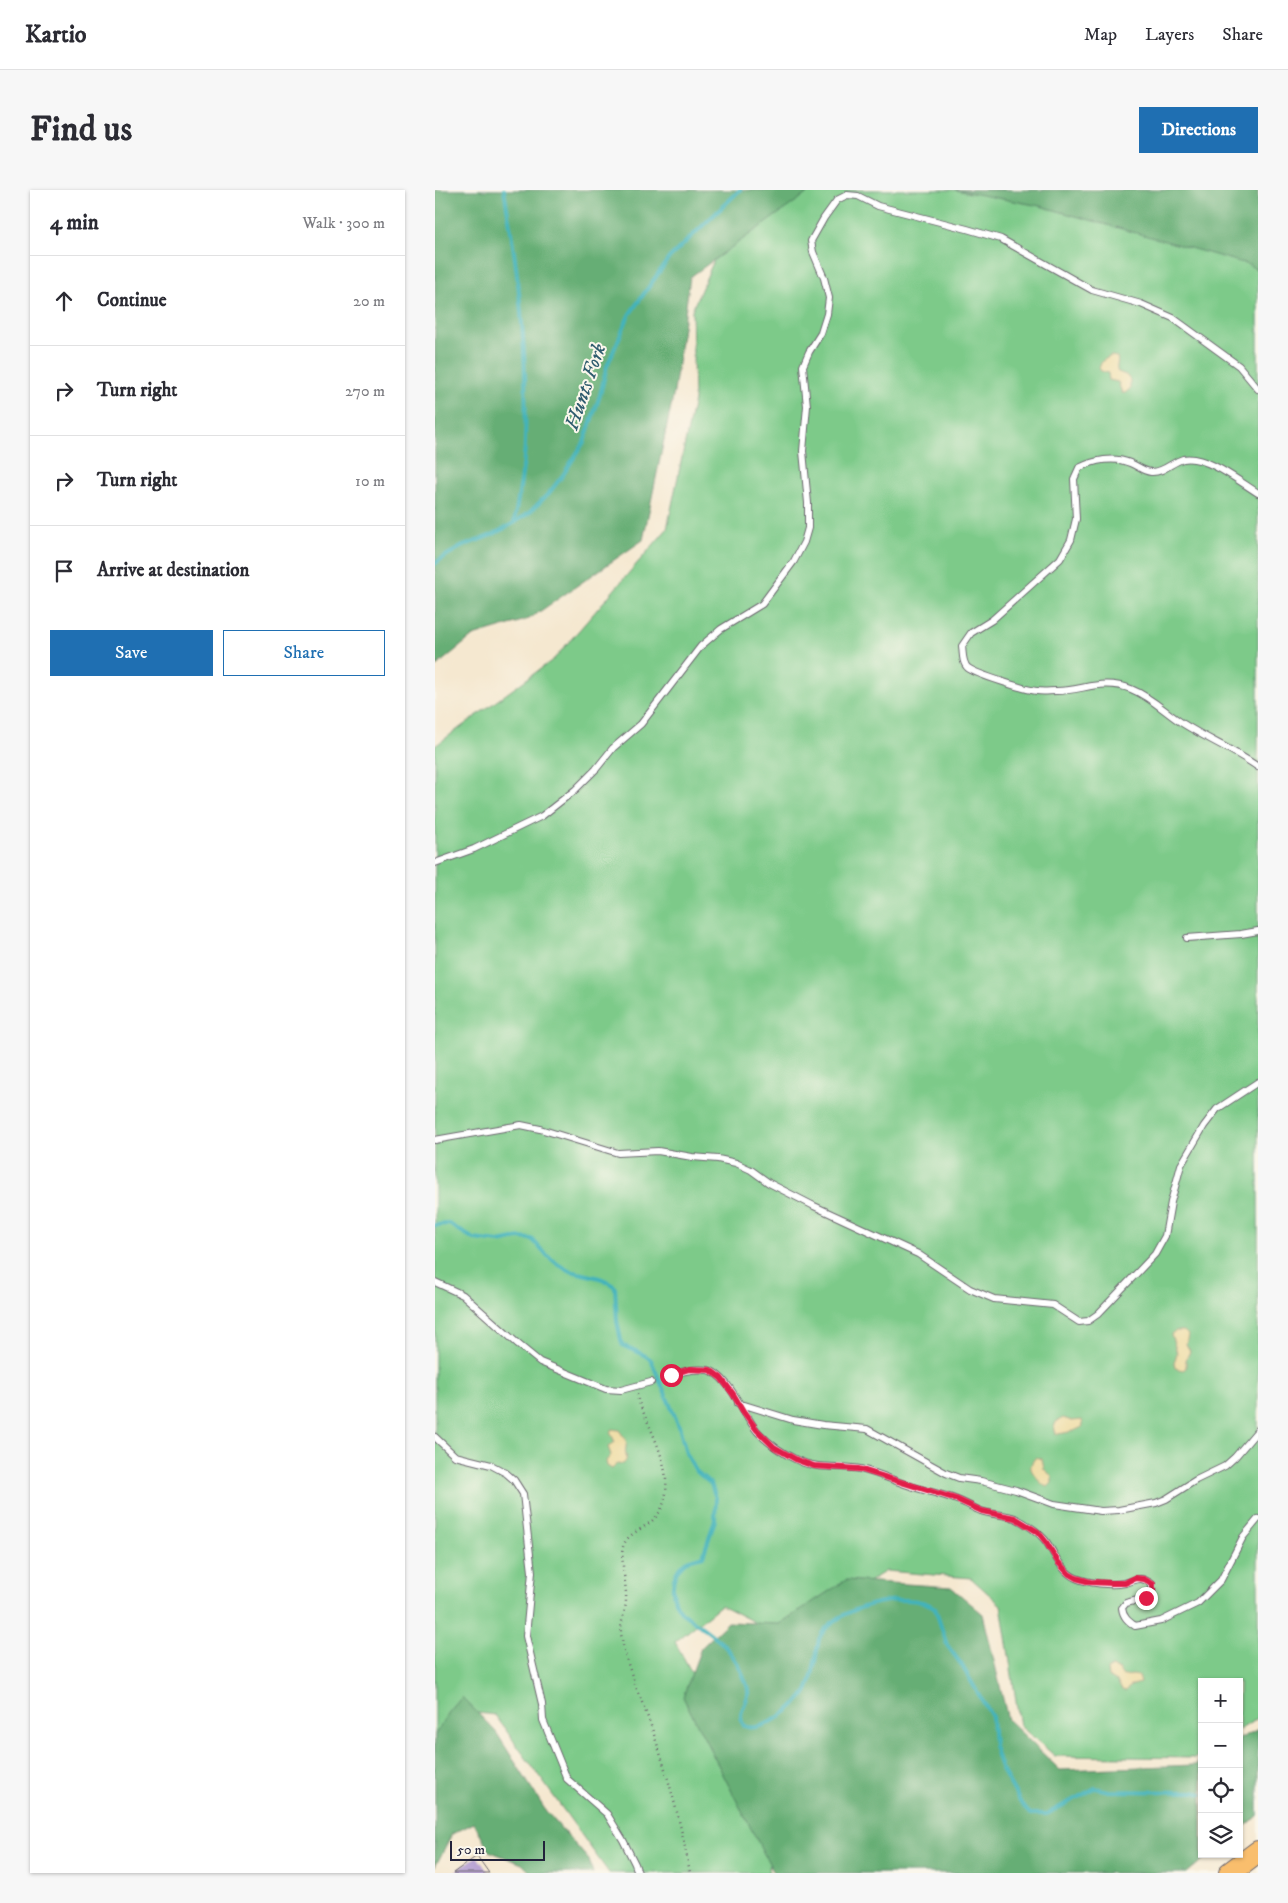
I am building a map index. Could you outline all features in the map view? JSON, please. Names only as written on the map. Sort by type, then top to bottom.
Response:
[{"type":"highway","points":[[1230,1873],[1258,1852]]},
{"type":"lane","points":[[435,863],[474,849],[541,816],[575,790],[597,769],[613,748],[641,724],[701,646],[721,629],[762,604],[793,561],[804,542],[807,528],[808,503],[803,450],[807,406],[803,366],[821,333],[827,314],[829,298],[811,241],[837,200],[847,195],[858,196],[878,206],[967,229],[1001,240],[1092,290],[1141,304],[1173,318],[1239,366],[1258,389]]},
{"type":"lane","points":[[1258,493],[1204,461],[1183,459],[1165,469],[1153,472],[1140,469],[1130,463],[1115,460],[1091,461],[1079,468],[1074,479],[1076,519],[1071,540],[1060,559],[992,620],[971,633],[962,646],[963,660],[968,668],[1036,691],[1059,692],[1100,684],[1130,689],[1148,697],[1180,722],[1241,755],[1258,767]]},
{"type":"lane","points":[[1187,938],[1258,931]]},
{"type":"lane","points":[[435,1140],[521,1125],[618,1153],[658,1151],[718,1159],[736,1164],[751,1170],[769,1183],[813,1206],[918,1254],[970,1289],[994,1299],[1053,1305],[1079,1322],[1089,1321],[1099,1314],[1155,1254],[1165,1236],[1171,1202],[1181,1165],[1204,1126],[1217,1109],[1258,1082]]},
{"type":"lane","points":[[435,1282],[463,1295],[540,1362],[606,1389],[621,1390],[651,1382]]},
{"type":"lane","points":[[671,1375],[689,1369],[710,1370],[721,1378],[757,1430],[774,1447],[797,1460],[814,1466],[867,1471],[956,1499],[982,1511],[1015,1518],[1038,1532],[1058,1562],[1069,1574],[1076,1578],[1090,1582],[1112,1583],[1125,1583],[1135,1578],[1144,1579],[1153,1584],[1153,1591],[1146,1598],[1126,1603],[1122,1608],[1123,1615],[1135,1626],[1161,1621],[1198,1603],[1221,1580],[1243,1537],[1258,1519]]},
{"type":"lane","points":[[739,1403],[793,1420],[867,1429],[959,1478],[981,1481],[1016,1490],[1054,1504],[1101,1511],[1156,1504],[1166,1499],[1196,1480],[1225,1466],[1258,1430]]},
{"type":"lane","points":[[435,1437],[455,1456],[491,1465],[506,1473],[514,1480],[523,1494],[532,1572],[526,1636],[543,1720],[567,1779],[607,1814],[623,1840],[638,1873]]},
{"type":"path","points":[[636,1387],[638,1400],[663,1460],[667,1484],[663,1505],[655,1518],[645,1527],[628,1537],[623,1546],[626,1600],[621,1634],[633,1679],[651,1725],[674,1797],[690,1873]]},
{"type":"green space","points":[[435,190],[812,190],[690,277],[674,392],[643,540],[529,619],[473,636],[435,667]]},
{"type":"green space","points":[[794,190],[1013,190],[1258,255],[1258,1718],[1243,1727],[1243,1678],[1198,1678],[1198,1756],[1195,1758],[1055,1756],[1020,1726],[1001,1605],[971,1578],[886,1571],[806,1621],[777,1634],[721,1605],[675,1642],[772,1820],[769,1873],[609,1873],[495,1715],[460,1711],[435,1753],[435,746],[554,659],[667,529],[694,400],[692,310],[722,242]]},
{"type":"green space","points":[[955,190],[1258,190],[1258,270],[1247,264],[1040,206]]},
{"type":"green space","points":[[846,1580],[951,1587],[983,1614],[1008,1720],[1060,1770],[1195,1765],[1198,1763],[1198,1858],[1205,1858],[1187,1873],[774,1873],[683,1697],[701,1648],[728,1622],[779,1624]]},
{"type":"green space","points":[[462,1697],[496,1732],[546,1811],[589,1860],[593,1873],[531,1873],[522,1864],[489,1851],[474,1823],[452,1834],[435,1867],[435,1735],[449,1712]]},
{"type":"green space","points":[[1258,1729],[1258,1816],[1243,1828],[1243,1768],[1243,1737]]},
{"type":"sand","points":[[1111,356],[1117,357],[1118,372],[1126,375],[1130,380],[1130,389],[1125,393],[1122,393],[1118,382],[1109,380],[1108,373],[1101,371],[1099,368],[1102,361]]},
{"type":"sand","points":[[1175,1331],[1184,1331],[1188,1335],[1186,1344],[1190,1351],[1186,1360],[1186,1368],[1183,1370],[1175,1368],[1174,1363],[1177,1353],[1171,1334]]},
{"type":"sand","points":[[1063,1418],[1072,1421],[1082,1420],[1083,1426],[1066,1433],[1056,1434],[1054,1427],[1056,1422]]},
{"type":"sand","points":[[612,1429],[619,1430],[626,1440],[626,1458],[623,1464],[618,1463],[612,1469],[607,1466],[606,1461],[611,1455],[608,1447],[615,1442],[610,1432]]},
{"type":"sand","points":[[1036,1457],[1042,1459],[1044,1469],[1052,1476],[1052,1483],[1048,1487],[1042,1483],[1031,1469]]},
{"type":"sand","points":[[1111,1667],[1118,1669],[1123,1676],[1138,1676],[1140,1683],[1130,1686],[1126,1691],[1122,1690],[1117,1682],[1108,1677],[1107,1670]]},
{"type":"building","points":[[477,1856],[489,1873],[453,1873]]},
{"type":"waterway","points":[[504,190],[518,283],[524,346],[526,409],[523,471],[514,523]]},
{"type":"waterway","name":"Hunts Fork","points":[[435,564],[463,546],[492,535],[514,523],[530,512],[549,493],[584,442],[600,395],[607,366],[629,315],[669,258],[740,190]]},
{"type":"waterway","points":[[435,1225],[449,1224],[474,1239],[499,1242],[518,1238],[532,1239],[547,1255],[564,1268],[604,1279],[615,1287],[617,1321],[622,1345],[641,1353],[651,1360],[679,1426],[686,1453],[696,1471],[711,1484],[716,1498],[715,1520],[703,1556],[688,1560],[679,1568],[674,1581],[673,1594],[682,1613],[718,1640],[738,1664],[748,1689],[747,1699],[741,1714],[744,1726],[761,1726],[780,1717],[798,1703],[808,1689],[812,1677],[819,1639],[826,1628],[839,1618],[854,1610],[872,1604],[908,1600],[923,1602],[935,1608],[947,1645],[961,1664],[992,1717],[994,1746],[1001,1768],[1022,1805],[1030,1814],[1047,1814],[1095,1788],[1109,1791],[1198,1793]]},
{"type":"route","points":[[671,1375],[689,1369],[710,1370],[721,1378],[757,1430],[774,1447],[797,1460],[814,1466],[859,1469],[956,1499],[982,1511],[1015,1518],[1038,1532],[1058,1562],[1069,1574],[1090,1582],[1125,1583],[1135,1578],[1144,1579],[1153,1584],[1153,1591],[1146,1598]]}]
